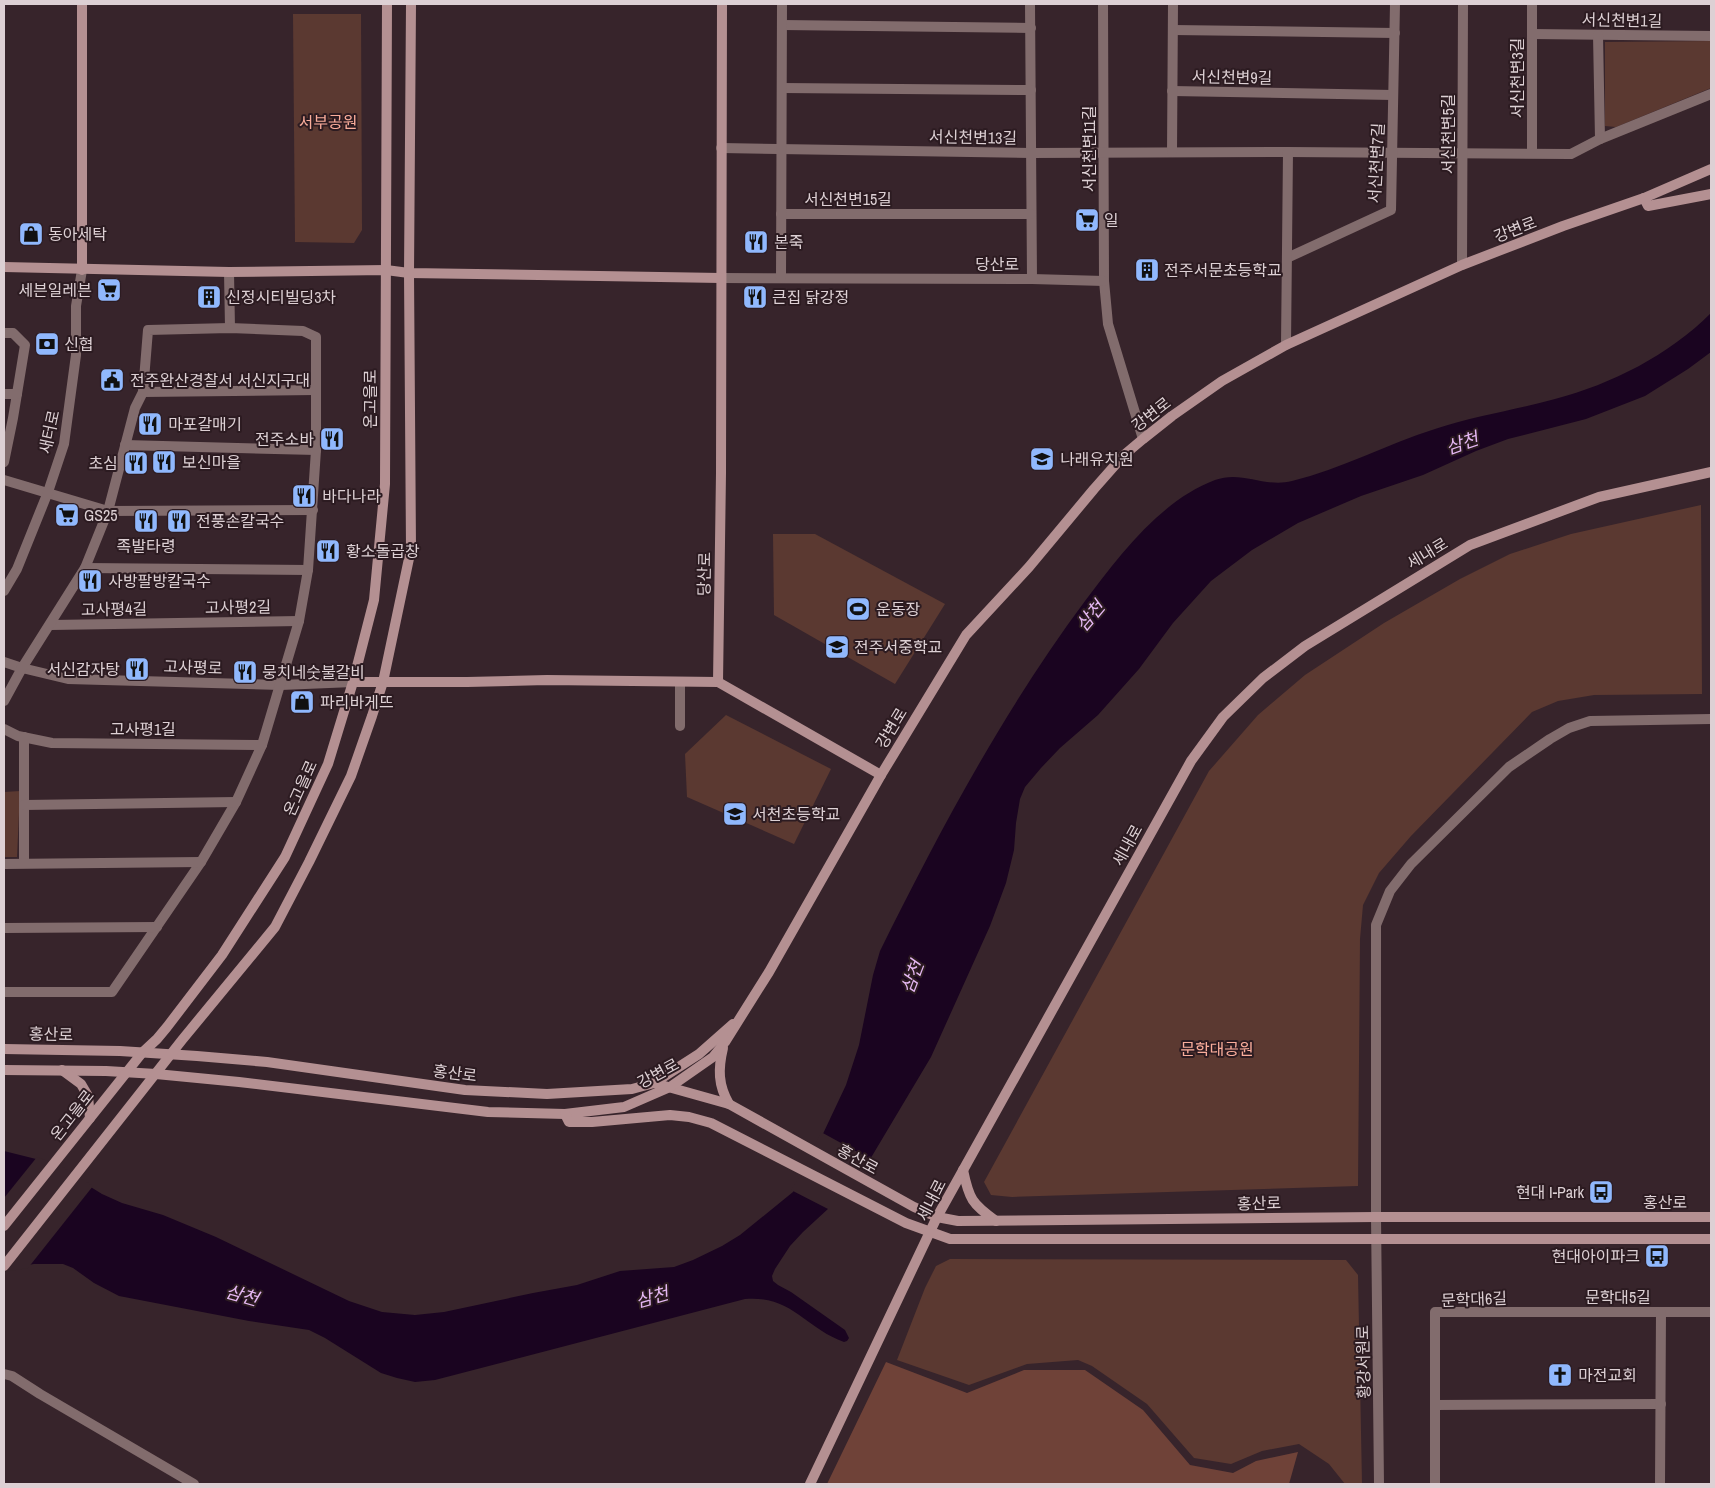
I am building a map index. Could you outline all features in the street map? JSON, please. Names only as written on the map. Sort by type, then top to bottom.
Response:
[{"type":"street","name":"새터로","points":[[4,592],[17,569],[48,492],[64,444],[76,355],[76,306],[82,270],[82,4]]},
{"type":"street","name":"온고을로","points":[[4,1226],[142,1053],[157,1039],[222,955],[285,857],[328,764],[354,682],[374,600],[385,484],[387,4]]},
{"type":"street","points":[[4,1266],[170,1055],[275,926],[351,776],[383,682],[411,549],[409,274],[411,4]]},
{"type":"street","name":"당산로","points":[[718,682],[722,4]]},
{"type":"street","name":"서신천변15길","points":[[781,278],[782,4]]},
{"type":"street","name":"서신천변13길","points":[[1030,4],[1032,279]]},
{"type":"street","name":"서신천변11길","points":[[1103,4],[1104,282],[1108,324],[1143,439]]},
{"type":"street","name":"서신천변9길","points":[[1172,152],[1173,4]]},
{"type":"street","name":"서신천변7길","points":[[1287,258],[1391,210],[1395,4]]},
{"type":"street","name":"서신천변5길","points":[[1462,265],[1463,4]]},
{"type":"street","name":"서신천변3길","points":[[1532,4],[1532,153]]},
{"type":"street","points":[[782,25],[1030,28]]},
{"type":"street","points":[[1173,30],[1394,33]]},
{"type":"street","name":"서신천변1길","points":[[1532,34],[1711,36]]},
{"type":"street","points":[[1598,35],[1600,139]]},
{"type":"street","points":[[782,88],[1031,90]]},
{"type":"street","name":"서신천변9길","points":[[1172,91],[1393,95]]},
{"type":"street","points":[[1031,153],[1392,152],[1571,154],[1600,139],[1711,94]]},
{"type":"street","points":[[721,148],[781,148]]},
{"type":"street","name":"서신천변13길","points":[[781,148],[1031,153]]},
{"type":"street","points":[[1286,345],[1288,152]]},
{"type":"street","name":"강변로","points":[[565,1114],[624,1107],[670,1087],[714,1057],[769,972],[881,775],[966,635],[1029,567],[1124,455],[1143,439],[1222,381],[1286,345],[1462,265],[1563,226],[1644,198],[1711,169]]},
{"type":"street","points":[[1670,186],[1699,195]]},
{"type":"street","points":[[1644,198],[1648,206],[1711,194]]},
{"type":"street","name":"서신천변15길","points":[[781,214],[1032,214]]},
{"type":"street","points":[[4,268],[229,272],[386,270],[409,274],[721,278]]},
{"type":"street","points":[[9,992],[112,992],[201,862],[236,802],[262,745],[281,685],[299,621],[308,570],[316,450],[316,337],[303,331],[230,328],[229,272]]},
{"type":"street","name":"당산로","points":[[721,278],[1032,279]]},
{"type":"street","points":[[1032,279],[1104,282]]},
{"type":"street","name":"고사평4길","points":[[4,701],[22,668],[51,625],[85,568],[108,511],[124,445],[135,408],[143,392],[148,330],[230,328]]},
{"type":"street","points":[[4,333],[13,333],[25,345],[4,462]]},
{"type":"street","points":[[143,392],[315,390]]},
{"type":"street","points":[[4,394],[16,394]]},
{"type":"street","points":[[124,445],[316,450]]},
{"type":"street","name":"세내로","points":[[810,1484],[930,1233],[963,1170],[1191,761],[1223,717],[1263,678],[1305,646],[1470,545],[1599,497],[1711,472]]},
{"type":"street","points":[[4,480],[108,511],[313,510]]},
{"type":"street","points":[[85,568],[308,570]]},
{"type":"street","name":"고사평2길","points":[[177,623],[299,621]]},
{"type":"street","name":"고사평4길","points":[[51,625],[177,623]]},
{"type":"street","name":"고사평로","points":[[4,662],[68,679],[281,685],[383,682]]},
{"type":"street","points":[[383,682],[547,680],[718,682],[881,775]]},
{"type":"street","points":[[680,682],[680,726]]},
{"type":"street","name":"황강서원로","points":[[1379,1484],[1376,1217],[1376,925],[1390,891],[1411,864],[1509,767],[1569,728],[1590,720],[1711,720]]},
{"type":"street","name":"고사평1길","points":[[4,729],[24,737],[52,744],[262,745]]},
{"type":"street","points":[[24,737],[24,863]]},
{"type":"street","points":[[24,805],[236,802]]},
{"type":"street","points":[[4,864],[201,862]]},
{"type":"street","points":[[4,928],[156,927]]},
{"type":"street","name":"강변로","points":[[654,1083],[699,1054],[741,1016]]},
{"type":"street","points":[[725,1042],[718,1074],[722,1093],[729,1104]]},
{"type":"street","name":"홍산로","points":[[4,1049],[120,1051],[267,1062],[464,1090],[547,1094],[632,1089],[654,1083],[729,1104],[914,1207],[938,1217],[958,1221],[1376,1217],[1711,1217]]},
{"type":"street","points":[[4,1070],[62,1070],[156,1074],[488,1112],[565,1114],[569,1122],[592,1122],[670,1115],[688,1117],[711,1123],[906,1223],[950,1239],[1711,1239]]},
{"type":"street","points":[[62,1070],[81,1084],[88,1096],[90,1118]]},
{"type":"street","points":[[963,1170],[968,1193],[980,1210],[996,1221]]},
{"type":"street","name":"문학대6길","points":[[1435,1484],[1435,1312],[1543,1312]]},
{"type":"street","name":"문학대5길","points":[[1543,1312],[1660,1312],[1660,1484]]},
{"type":"street","points":[[1660,1312],[1711,1312]]},
{"type":"street","points":[[4,1374],[12,1376],[194,1484]]},
{"type":"street","points":[[1435,1404],[1660,1404]]},
{"type":"green space","name":"서부공원","points":[[293,14],[361,14],[362,230],[354,243],[295,242]]},
{"type":"green space","points":[[1711,41],[1711,88],[1616,127],[1605,126],[1605,42]]},
{"type":"green space","name":"문학대공원","points":[[1701,505],[1702,694],[1594,695],[1558,701],[1532,712],[1411,836],[1379,873],[1363,905],[1360,939],[1358,1186],[1012,1197],[991,1195],[984,1182],[1209,771],[1258,715],[1305,675],[1384,623],[1460,579],[1510,554],[1571,534]]},
{"type":"green space","name":"운동장","points":[[773,534],[815,534],[945,604],[895,684],[774,615]]},
{"type":"green space","points":[[726,715],[831,769],[794,844],[687,797],[685,754]]},
{"type":"green space","points":[[20,791],[17,857],[4,857],[4,792]]},
{"type":"green space","points":[[950,1259],[1346,1260],[1358,1275],[1362,1484],[1345,1484],[1329,1464],[1299,1444],[1262,1451],[1231,1464],[1194,1458],[1147,1404],[1092,1366],[1078,1360],[1027,1364],[969,1385],[897,1360],[925,1288],[936,1266]]},
{"type":"shaded area","points":[[886,1362],[967,1393],[1024,1370],[1085,1370],[1143,1410],[1190,1465],[1233,1473],[1256,1461],[1298,1452],[1289,1484],[827,1484]]},
{"type":"water","name":"삼천","points":[[1711,313],[1711,352],[1645,396],[1586,419],[1508,439],[1423,475],[1361,496],[1298,523],[1252,550],[1211,581],[1173,623],[1139,669],[1098,715],[1060,748],[1025,787],[1020,799],[1014,850],[1006,883],[990,926],[931,1057],[872,1156],[842,1196],[790,1246],[772,1276],[773,1281],[778,1285],[845,1330],[849,1338],[847,1341],[844,1342],[830,1336],[787,1307],[775,1302],[761,1299],[745,1299],[435,1380],[415,1382],[381,1373],[309,1330],[249,1321],[119,1296],[63,1264],[34,1264],[4,1269],[4,1151],[36,1159],[60,1168],[102,1194],[122,1203],[163,1215],[216,1237],[349,1301],[382,1312],[415,1315],[444,1312],[577,1285],[620,1271],[674,1267],[722,1246],[740,1235],[793,1192],[804,1174],[846,1085],[859,1045],[873,975],[880,951],[950,816],[1000,728],[1055,642],[1112,566],[1159,515],[1195,489],[1225,477],[1282,483],[1292,481],[1328,470],[1435,429],[1555,399],[1598,385],[1658,355],[1695,328]]},
{"type":"pier","points":[[821,1132],[872,1160],[844,1197],[830,1210],[791,1190],[802,1173]]},
{"type":"pier","points":[[37,1157],[61,1166],[93,1186],[28,1268],[4,1272],[4,1198]]},
{"type":"place","name":"일","points":[[1087,220]]},
{"type":"place","name":"동아세탁","points":[[31,234]]},
{"type":"place","name":"본죽","points":[[756,242]]},
{"type":"place","name":"전주서문초등학교","points":[[1147,270]]},
{"type":"place","name":"세븐일레븐","points":[[109,290]]},
{"type":"place","name":"신정시티빌딩3차","points":[[209,297]]},
{"type":"place","name":"큰집 닭강정","points":[[755,297]]},
{"type":"place","name":"신협","points":[[47,344]]},
{"type":"place","name":"전주완산경찰서 서신지구대","points":[[112,380]]},
{"type":"place","name":"마포갈매기","points":[[150,424]]},
{"type":"place","name":"전주소바","points":[[332,439]]},
{"type":"place","name":"나래유치원","points":[[1042,459]]},
{"type":"place","name":"보신마을","points":[[164,462]]},
{"type":"place","name":"초심","points":[[136,463]]},
{"type":"place","name":"바다나라","points":[[304,496]]},
{"type":"place","name":"GS25","points":[[67,515]]},
{"type":"place","name":"족발타령","points":[[146,521]]},
{"type":"place","name":"전풍손칼국수","points":[[179,521]]},
{"type":"place","name":"황소돌곱창","points":[[328,551]]},
{"type":"place","name":"사방팔방칼국수","points":[[90,581]]},
{"type":"place","name":"운동장","points":[[858,609]]},
{"type":"place","name":"전주서중학교","points":[[837,647]]},
{"type":"place","name":"서신감자탕","points":[[137,669]]},
{"type":"place","name":"뭉치네숫불갈비","points":[[245,672]]},
{"type":"place","name":"파리바게뜨","points":[[302,702]]},
{"type":"place","name":"서천초등학교","points":[[735,814]]},
{"type":"place","name":"현대 I-Park","points":[[1601,1192]]},
{"type":"place","name":"현대아이파크","points":[[1657,1256]]},
{"type":"place","name":"마전교회","points":[[1560,1375]]}]
